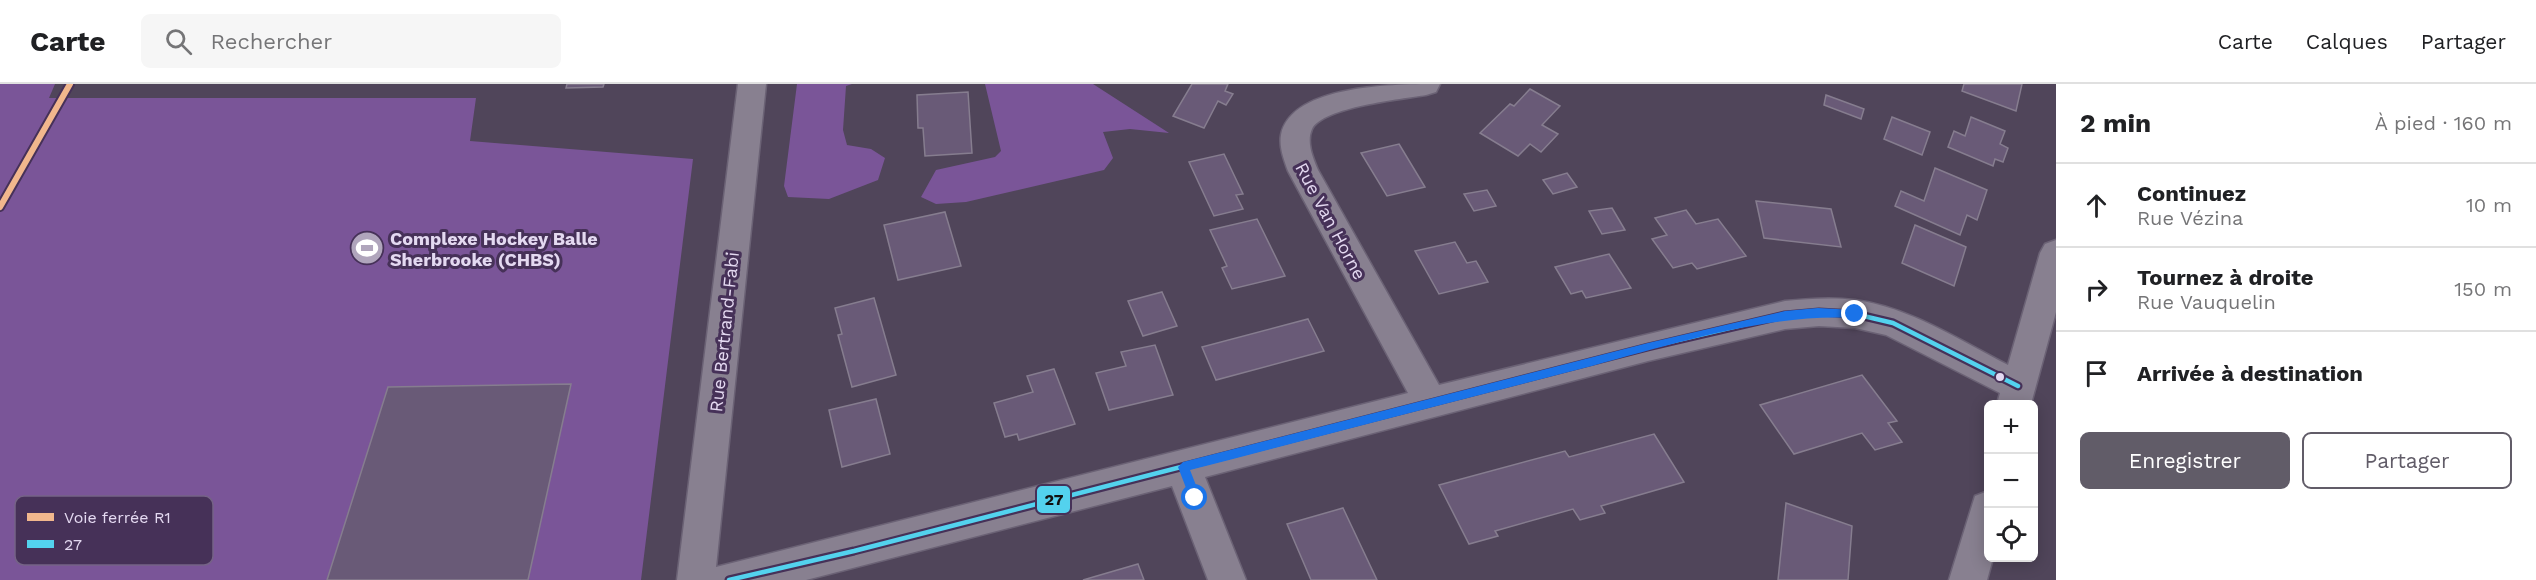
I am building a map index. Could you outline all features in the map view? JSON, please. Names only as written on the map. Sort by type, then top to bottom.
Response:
[{"type":"street","name":"Rue Bertrand-Fabi","points":[[696,580],[752,84]]},
{"type":"street","name":"Rue Van Horne","points":[[1426,84],[1327,103],[1311,110],[1299,123],[1294,137],[1295,153],[1303,171],[1431,403]]},
{"type":"street","points":[[729,580],[855,551],[1785,315],[1818,312],[1855,314],[1893,323],[2016,395],[2056,253]]},
{"type":"street","points":[[1183,467],[1227,580]]},
{"type":"street","points":[[1968,580],[1984,525]]},
{"type":"shaded area","name":"Complexe Hockey Balle Sherbrooke (CHBS)","points":[[0,84],[55,84],[49,98],[476,98],[470,141],[693,159],[641,580],[0,580]]},
{"type":"shaded area","points":[[797,84],[852,84],[846,86],[843,130],[847,145],[871,149],[885,158],[878,180],[829,199],[788,197],[784,186]]},
{"type":"shaded area","points":[[985,84],[1093,84],[1169,133],[1130,129],[1103,132],[1113,158],[1104,170],[966,202],[936,204],[921,197],[936,170],[995,157],[1001,151]]},
{"type":"building","points":[[567,84],[604,84],[603,87],[566,88]]},
{"type":"building","points":[[1192,84],[1228,84],[1225,91],[1233,94],[1226,105],[1218,101],[1204,128],[1173,116]]},
{"type":"building","points":[[1964,84],[2022,84],[2016,111],[1962,91]]},
{"type":"building","points":[[1530,89],[1560,106],[1542,125],[1558,134],[1541,152],[1530,144],[1518,156],[1480,133],[1510,104],[1514,106]]},
{"type":"building","points":[[968,92],[972,153],[925,156],[923,128],[918,128],[917,95]]},
{"type":"building","points":[[1826,95],[1864,109],[1861,119],[1824,105]]},
{"type":"building","points":[[1892,117],[1930,132],[1922,155],[1884,139]]},
{"type":"building","points":[[1971,117],[2005,131],[2000,144],[2008,148],[2003,162],[1995,159],[1993,166],[1948,147],[1954,131],[1965,136]]},
{"type":"building","points":[[1399,144],[1425,187],[1387,196],[1361,153]]},
{"type":"building","points":[[1224,154],[1243,194],[1236,195],[1243,209],[1214,216],[1189,162]]},
{"type":"building","points":[[1935,168],[1987,190],[1977,220],[1967,215],[1960,235],[1895,206],[1901,191],[1924,201]]},
{"type":"building","points":[[1567,173],[1577,187],[1553,194],[1543,180]]},
{"type":"building","points":[[1487,190],[1496,206],[1474,211],[1464,194]]},
{"type":"building","points":[[1756,201],[1831,209],[1841,247],[1764,238]]},
{"type":"building","points":[[1612,208],[1625,230],[1602,234],[1589,211]]},
{"type":"building","points":[[1686,210],[1696,224],[1718,219],[1746,256],[1697,269],[1692,263],[1673,268],[1652,239],[1667,235],[1655,218]]},
{"type":"building","points":[[945,212],[961,266],[898,280],[884,225]]},
{"type":"building","points":[[1257,219],[1285,276],[1232,289],[1222,268],[1227,266],[1210,230]]},
{"type":"building","points":[[1915,225],[1966,247],[1954,286],[1902,263]]},
{"type":"building","points":[[1455,242],[1467,263],[1476,261],[1488,282],[1439,294],[1415,251]]},
{"type":"building","points":[[1609,254],[1631,288],[1586,298],[1582,291],[1571,294],[1555,267]]},
{"type":"building","points":[[1162,292],[1177,326],[1143,336],[1128,301]]},
{"type":"building","points":[[874,298],[896,375],[852,387],[838,335],[842,334],[835,308]]},
{"type":"building","points":[[1308,319],[1324,351],[1216,380],[1202,347]]},
{"type":"building","points":[[1155,345],[1173,395],[1109,410],[1096,373],[1126,366],[1121,352]]},
{"type":"building","points":[[1054,369],[1075,424],[1019,440],[1017,434],[1005,437],[994,403],[1033,392],[1027,376]]},
{"type":"building","points":[[1862,375],[1897,421],[1888,423],[1902,442],[1875,450],[1862,433],[1794,454],[1760,405]]},
{"type":"building","points":[[571,384],[528,580],[327,580],[388,387]]},
{"type":"building","points":[[876,399],[890,454],[842,467],[829,410]]},
{"type":"building","points":[[1654,434],[1684,482],[1601,506],[1605,513],[1580,520],[1573,509],[1495,531],[1498,536],[1469,544],[1439,485],[1565,451],[1569,457]]},
{"type":"building","points":[[1786,503],[1852,526],[1848,580],[1778,580]]},
{"type":"building","points":[[1343,508],[1377,580],[1311,580],[1287,524]]},
{"type":"building","points":[[1138,564],[1144,580],[1083,580]]},
{"type":"rail line","name":"R1","points":[[0,207],[70,84]]},
{"type":"transit line","name":"27","points":[[729,580],[854,551],[1648,347],[1785,315],[1819,312],[1855,314],[1893,323],[2018,386]]},
{"type":"place","name":"Complexe Hockey Balle Sherbrooke (CHBS)","points":[[367,248]]},
{"type":"route","points":[[1195,498],[1183,467],[1648,347],[1785,315],[1818,312],[1855,314]]}]
